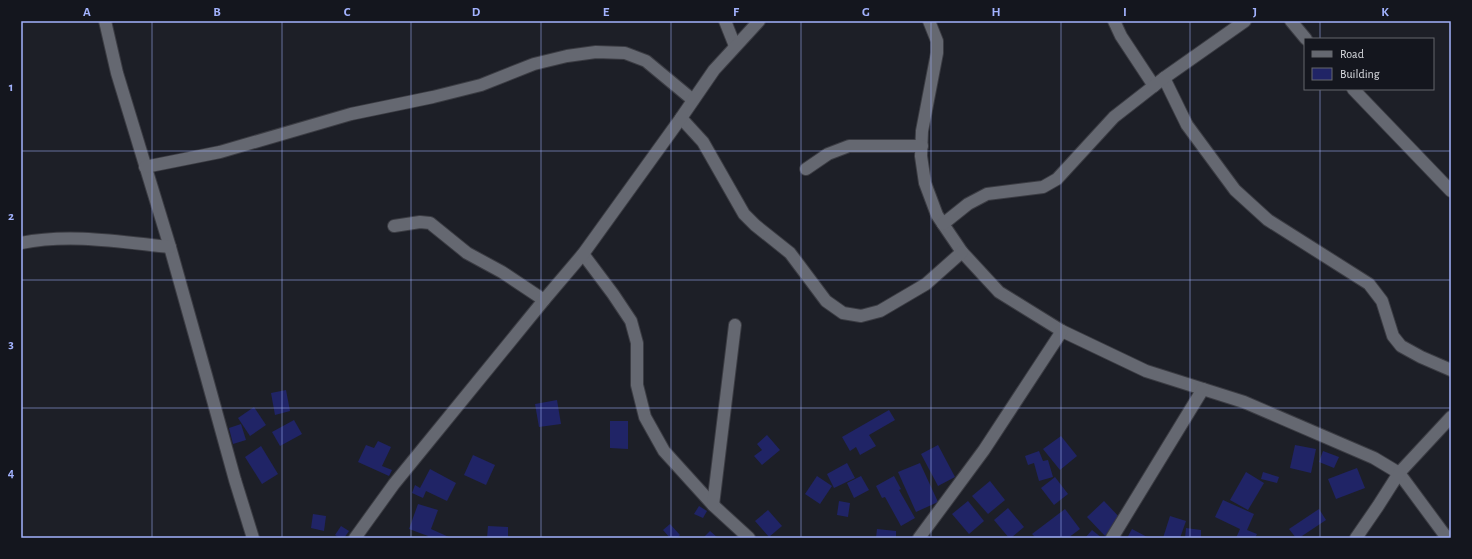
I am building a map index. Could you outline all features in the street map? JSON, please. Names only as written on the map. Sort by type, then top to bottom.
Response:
[{"type":"street","points":[[105,21],[117,73],[170,248],[235,480],[253,538]]},
{"type":"street","points":[[725,21],[735,46]]},
{"type":"street","points":[[355,538],[394,484],[583,254],[682,118],[714,70],[759,21]]},
{"type":"street","points":[[928,21],[936,42],[937,53],[922,131],[921,156],[925,183],[937,215],[962,252],[999,292],[1062,331],[1146,370],[1244,402],[1374,458],[1399,473],[1447,538]]},
{"type":"street","points":[[1114,21],[1121,36],[1159,82],[1187,125],[1236,190],[1268,220],[1369,284],[1382,301],[1393,336],[1401,346],[1421,357],[1451,370]]},
{"type":"street","points":[[943,224],[968,204],[987,194],[1043,187],[1057,179],[1114,117],[1159,82],[1245,21]]},
{"type":"street","points":[[1291,21],[1305,38]]},
{"type":"street","points":[[145,167],[220,152],[351,114],[433,98],[481,85],[534,64],[567,56],[596,52],[625,54],[646,62],[693,100]]},
{"type":"street","points":[[1354,90],[1451,191]]},
{"type":"street","points":[[682,118],[704,142],[744,214],[755,226],[790,253],[826,300],[843,313],[861,316],[880,311],[926,284],[962,252]]},
{"type":"street","points":[[806,169],[828,154],[849,146],[922,146]]},
{"type":"street","points":[[394,226],[420,222],[430,223],[467,253],[502,272],[544,300]]},
{"type":"street","points":[[21,243],[35,240],[87,239],[170,248]]},
{"type":"street","points":[[583,254],[631,321],[637,343],[637,385],[645,417],[664,451],[713,505],[749,538]]},
{"type":"street","points":[[713,505],[726,411],[735,325]]},
{"type":"street","points":[[919,538],[984,450],[1062,331]]},
{"type":"street","points":[[1112,538],[1203,389]]},
{"type":"street","points":[[1356,538],[1399,473],[1451,417]]},
{"type":"building","points":[[286,390],[290,411],[275,415],[271,393]]},
{"type":"building","points":[[557,400],[561,424],[539,427],[535,404]]},
{"type":"building","points":[[254,407],[266,425],[250,436],[238,418]]},
{"type":"building","points":[[889,410],[895,420],[869,435],[876,446],[860,455],[856,447],[850,451],[842,437]]},
{"type":"building","points":[[294,420],[302,434],[280,446],[272,432]]},
{"type":"building","points":[[610,421],[628,421],[628,449],[610,448]]},
{"type":"building","points":[[241,424],[246,440],[233,444],[229,428]]},
{"type":"building","points":[[767,435],[780,450],[762,465],[754,456],[762,450],[757,444]]},
{"type":"building","points":[[1061,436],[1077,456],[1060,470],[1043,449]]},
{"type":"building","points":[[378,441],[391,447],[382,466],[392,470],[389,476],[358,462],[366,445],[374,448]]},
{"type":"building","points":[[938,445],[955,477],[938,486],[921,454]]},
{"type":"building","points":[[1295,445],[1316,449],[1311,473],[1290,468]]},
{"type":"building","points":[[261,446],[278,474],[262,484],[245,457]]},
{"type":"building","points":[[1039,451],[1043,461],[1048,460],[1053,477],[1039,481],[1034,463],[1028,465],[1025,456]]},
{"type":"building","points":[[1323,451],[1339,457],[1334,468],[1319,462]]},
{"type":"building","points":[[473,455],[495,465],[486,485],[464,475]]},
{"type":"building","points":[[847,463],[855,478],[834,488],[827,474]]},
{"type":"building","points":[[920,463],[938,502],[916,512],[898,472]]},
{"type":"building","points":[[1357,468],[1365,488],[1336,499],[1328,479]]},
{"type":"building","points":[[430,469],[456,483],[447,501],[426,491],[423,498],[412,493],[415,485],[420,488]]},
{"type":"building","points":[[1246,472],[1264,483],[1248,510],[1230,500]]},
{"type":"building","points":[[1263,472],[1279,477],[1277,483],[1261,479]]},
{"type":"building","points":[[817,476],[832,486],[820,504],[805,494]]},
{"type":"building","points":[[861,476],[869,490],[854,498],[847,483]]},
{"type":"building","points":[[894,476],[901,489],[899,490],[915,518],[901,526],[885,497],[882,498],[876,486]]},
{"type":"building","points":[[1055,477],[1068,494],[1054,505],[1041,488]]},
{"type":"building","points":[[990,481],[1005,500],[988,514],[972,496]]},
{"type":"building","points":[[1223,500],[1254,514],[1247,530],[1257,534],[1255,538],[1236,538],[1240,529],[1215,517]]},
{"type":"building","points":[[839,501],[850,503],[848,517],[837,515]]},
{"type":"building","points":[[968,501],[984,521],[969,534],[952,514]]},
{"type":"building","points":[[1104,501],[1122,520],[1105,536],[1087,517]]},
{"type":"building","points":[[418,504],[438,510],[431,529],[451,538],[427,538],[428,536],[409,529]]},
{"type":"building","points":[[699,506],[707,511],[703,518],[694,514]]},
{"type":"building","points":[[1008,508],[1024,527],[1011,538],[1009,538],[994,520]]},
{"type":"building","points":[[1065,509],[1080,529],[1068,538],[1036,538],[1032,534]]},
{"type":"building","points":[[1319,509],[1326,520],[1299,538],[1296,538],[1289,529]]},
{"type":"building","points":[[768,510],[782,526],[769,537],[755,521]]},
{"type":"building","points":[[313,514],[326,516],[324,531],[311,528]]},
{"type":"building","points":[[1170,516],[1186,521],[1180,538],[1163,538]]},
{"type":"building","points":[[670,524],[680,535],[677,538],[670,538],[663,530]]},
{"type":"building","points":[[341,526],[349,531],[344,538],[340,538],[335,535]]},
{"type":"building","points":[[488,526],[508,527],[508,538],[487,538]]},
{"type":"building","points":[[1186,528],[1201,530],[1201,538],[1185,538]]},
{"type":"building","points":[[877,529],[896,531],[896,538],[876,538]]},
{"type":"building","points":[[1132,529],[1149,538],[1127,538]]},
{"type":"building","points":[[1092,530],[1102,538],[1085,538]]},
{"type":"building","points":[[710,531],[718,538],[703,538]]}]
